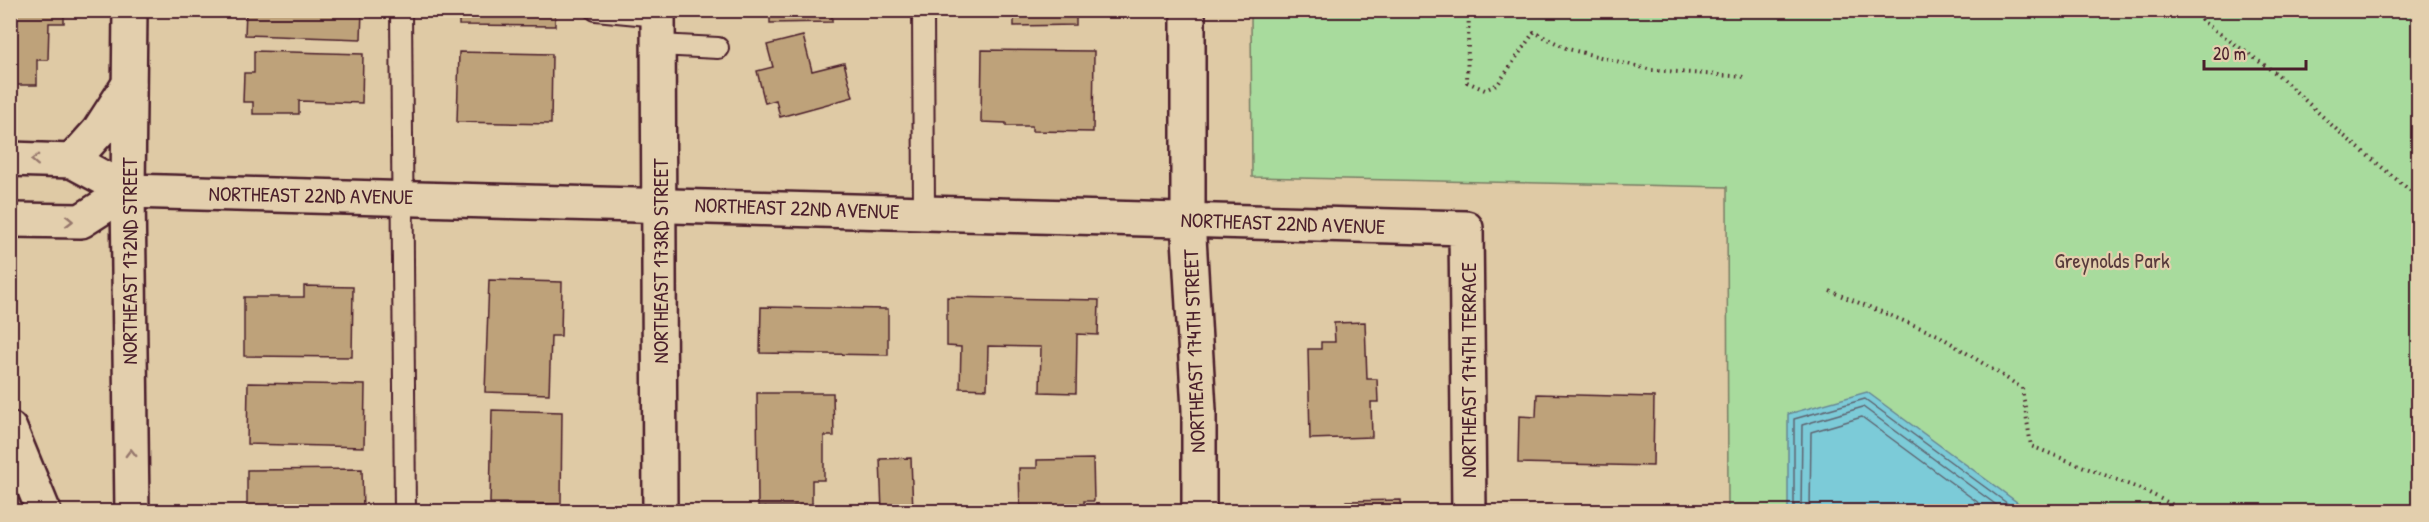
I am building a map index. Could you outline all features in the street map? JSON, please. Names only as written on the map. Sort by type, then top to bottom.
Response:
[{"type":"street","name":"NORTHEAST 172ND STREET","points":[[130,10],[128,191],[132,512]]},
{"type":"street","name":"NORTHEAST 174TH STREET","points":[[1188,10],[1188,220],[1198,410],[1199,512]]},
{"type":"street","name":"NORTHEAST 173RD STREET","points":[[658,24],[660,512]]},
{"type":"street","points":[[72,161],[98,132],[129,84]]},
{"type":"street","name":"NORTHEAST 22ND AVENUE","points":[[10,159],[72,161],[128,191],[1466,228]]},
{"type":"street","points":[[10,220],[81,221],[128,191]]},
{"type":"street","name":"NORTHEAST 174TH TERRACE","points":[[1466,228],[1469,512]]},
{"type":"street","points":[[10,429],[44,512]]},
{"type":"lane","points":[[401,10],[405,512]]},
{"type":"lane","points":[[596,10],[658,24],[718,48]]},
{"type":"lane","points":[[923,10],[924,212]]},
{"type":"path","points":[[1469,10],[1467,82],[1485,90],[1497,84],[1534,32],[1568,49],[1652,70],[1745,77]]},
{"type":"path","points":[[2193,10],[2202,21],[2277,74],[2338,131],[2418,197]]},
{"type":"path","points":[[1830,291],[1938,335],[2022,388],[2031,446],[2145,491],[2187,512]]},
{"type":"green space","name":"Greynolds Park","points":[[1251,11],[2418,11],[2418,511],[1728,511],[1727,187],[1252,177]]},
{"type":"water","points":[[1867,392],[2029,511],[1788,511],[1788,414]]},
{"type":"building","points":[[10,10],[64,10],[64,23],[49,23],[48,60],[37,60],[37,85],[10,85]]},
{"type":"building","points":[[246,10],[362,10],[361,39],[245,35]]},
{"type":"building","points":[[459,10],[555,10],[555,26],[459,25]]},
{"type":"building","points":[[770,10],[832,10],[832,22],[770,23]]},
{"type":"building","points":[[1014,10],[1076,10],[1076,25],[1014,26]]},
{"type":"building","points":[[803,36],[812,71],[844,63],[853,97],[780,117],[776,100],[765,103],[757,71],[773,67],[767,45]]},
{"type":"building","points":[[982,50],[1094,51],[1093,132],[1032,131],[1032,126],[1006,126],[1006,123],[981,122]]},
{"type":"building","points":[[254,51],[363,54],[362,103],[299,101],[299,114],[253,114],[253,102],[243,102],[244,73],[254,73]]},
{"type":"building","points":[[459,52],[552,54],[551,124],[457,122]]},
{"type":"building","points":[[489,280],[562,282],[561,336],[551,336],[549,394],[485,392]]},
{"type":"building","points":[[304,286],[353,287],[352,357],[244,356],[244,297],[304,297]]},
{"type":"building","points":[[947,297],[1099,300],[1098,335],[1077,334],[1076,393],[1040,392],[1041,347],[988,346],[987,389],[960,388],[961,347],[947,346]]},
{"type":"building","points":[[761,307],[888,309],[888,355],[760,353]]},
{"type":"building","points":[[1365,322],[1367,379],[1377,379],[1378,402],[1371,402],[1372,437],[1310,439],[1308,349],[1321,349],[1321,342],[1335,342],[1334,323]]},
{"type":"building","points":[[248,383],[365,385],[364,447],[247,444]]},
{"type":"building","points":[[757,393],[833,393],[834,436],[824,436],[824,480],[812,480],[812,506],[758,506]]},
{"type":"building","points":[[1537,394],[1654,397],[1653,466],[1518,463],[1519,416],[1536,417]]},
{"type":"building","points":[[492,410],[562,412],[561,504],[490,503]]},
{"type":"building","points":[[911,458],[913,512],[882,512],[880,459]]},
{"type":"building","points":[[1093,459],[1094,501],[1084,501],[1084,512],[1020,512],[1019,468],[1037,468],[1037,460]]},
{"type":"building","points":[[362,469],[363,512],[247,512],[247,470]]},
{"type":"building","points":[[1401,500],[1402,512],[1346,512],[1346,501]]}]
